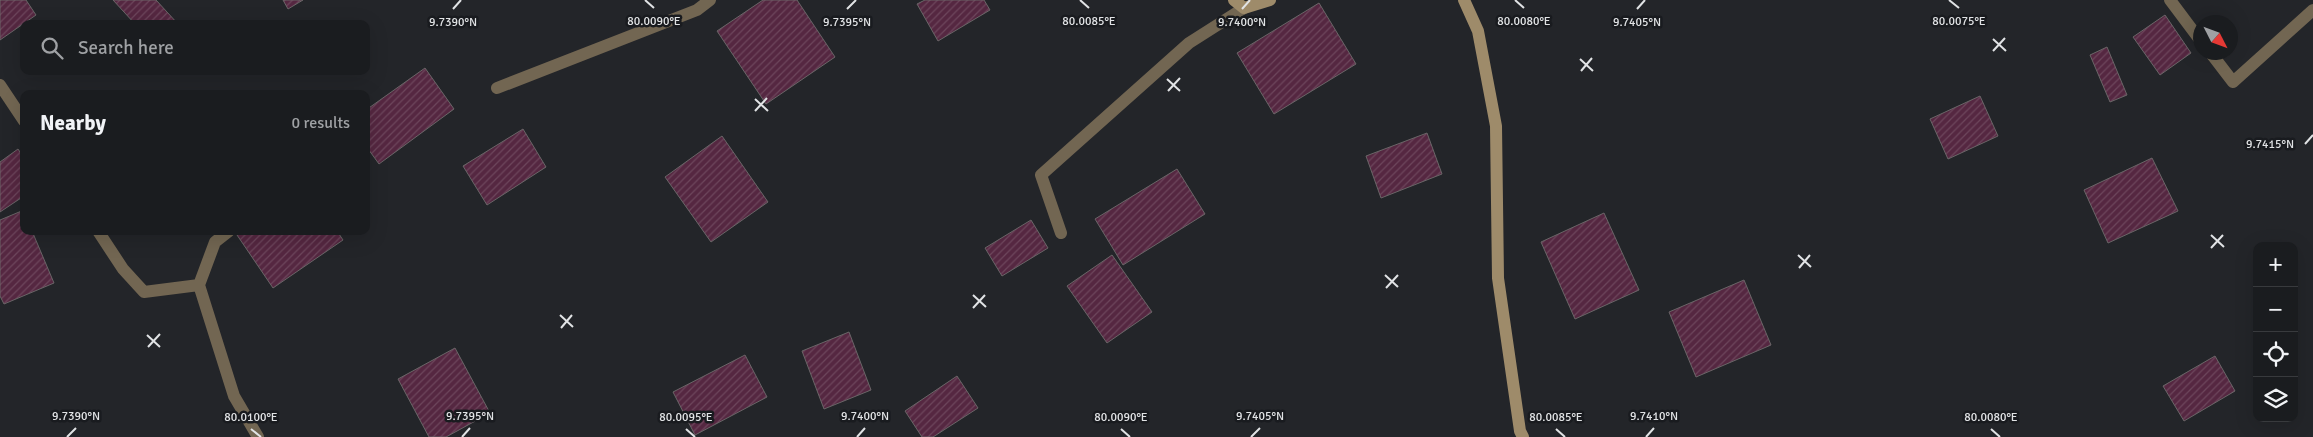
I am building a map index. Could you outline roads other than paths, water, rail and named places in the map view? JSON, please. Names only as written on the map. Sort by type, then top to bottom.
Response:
[{"type":"street","points":[[497,88],[697,10],[710,0]]},
{"type":"street","points":[[1062,233],[1041,175],[1188,43],[1239,4],[1270,0]]},
{"type":"street","points":[[1464,0],[1478,31],[1496,126],[1498,278],[1520,431],[1523,437]]},
{"type":"street","points":[[2170,0],[2193,31]]},
{"type":"street","points":[[2216,60],[2233,82],[2313,10]]},
{"type":"street","points":[[0,85],[20,115]]},
{"type":"street","points":[[101,235],[123,269],[144,292],[199,285]]},
{"type":"street","points":[[224,235],[214,242],[199,285],[234,396],[258,437]]}]
